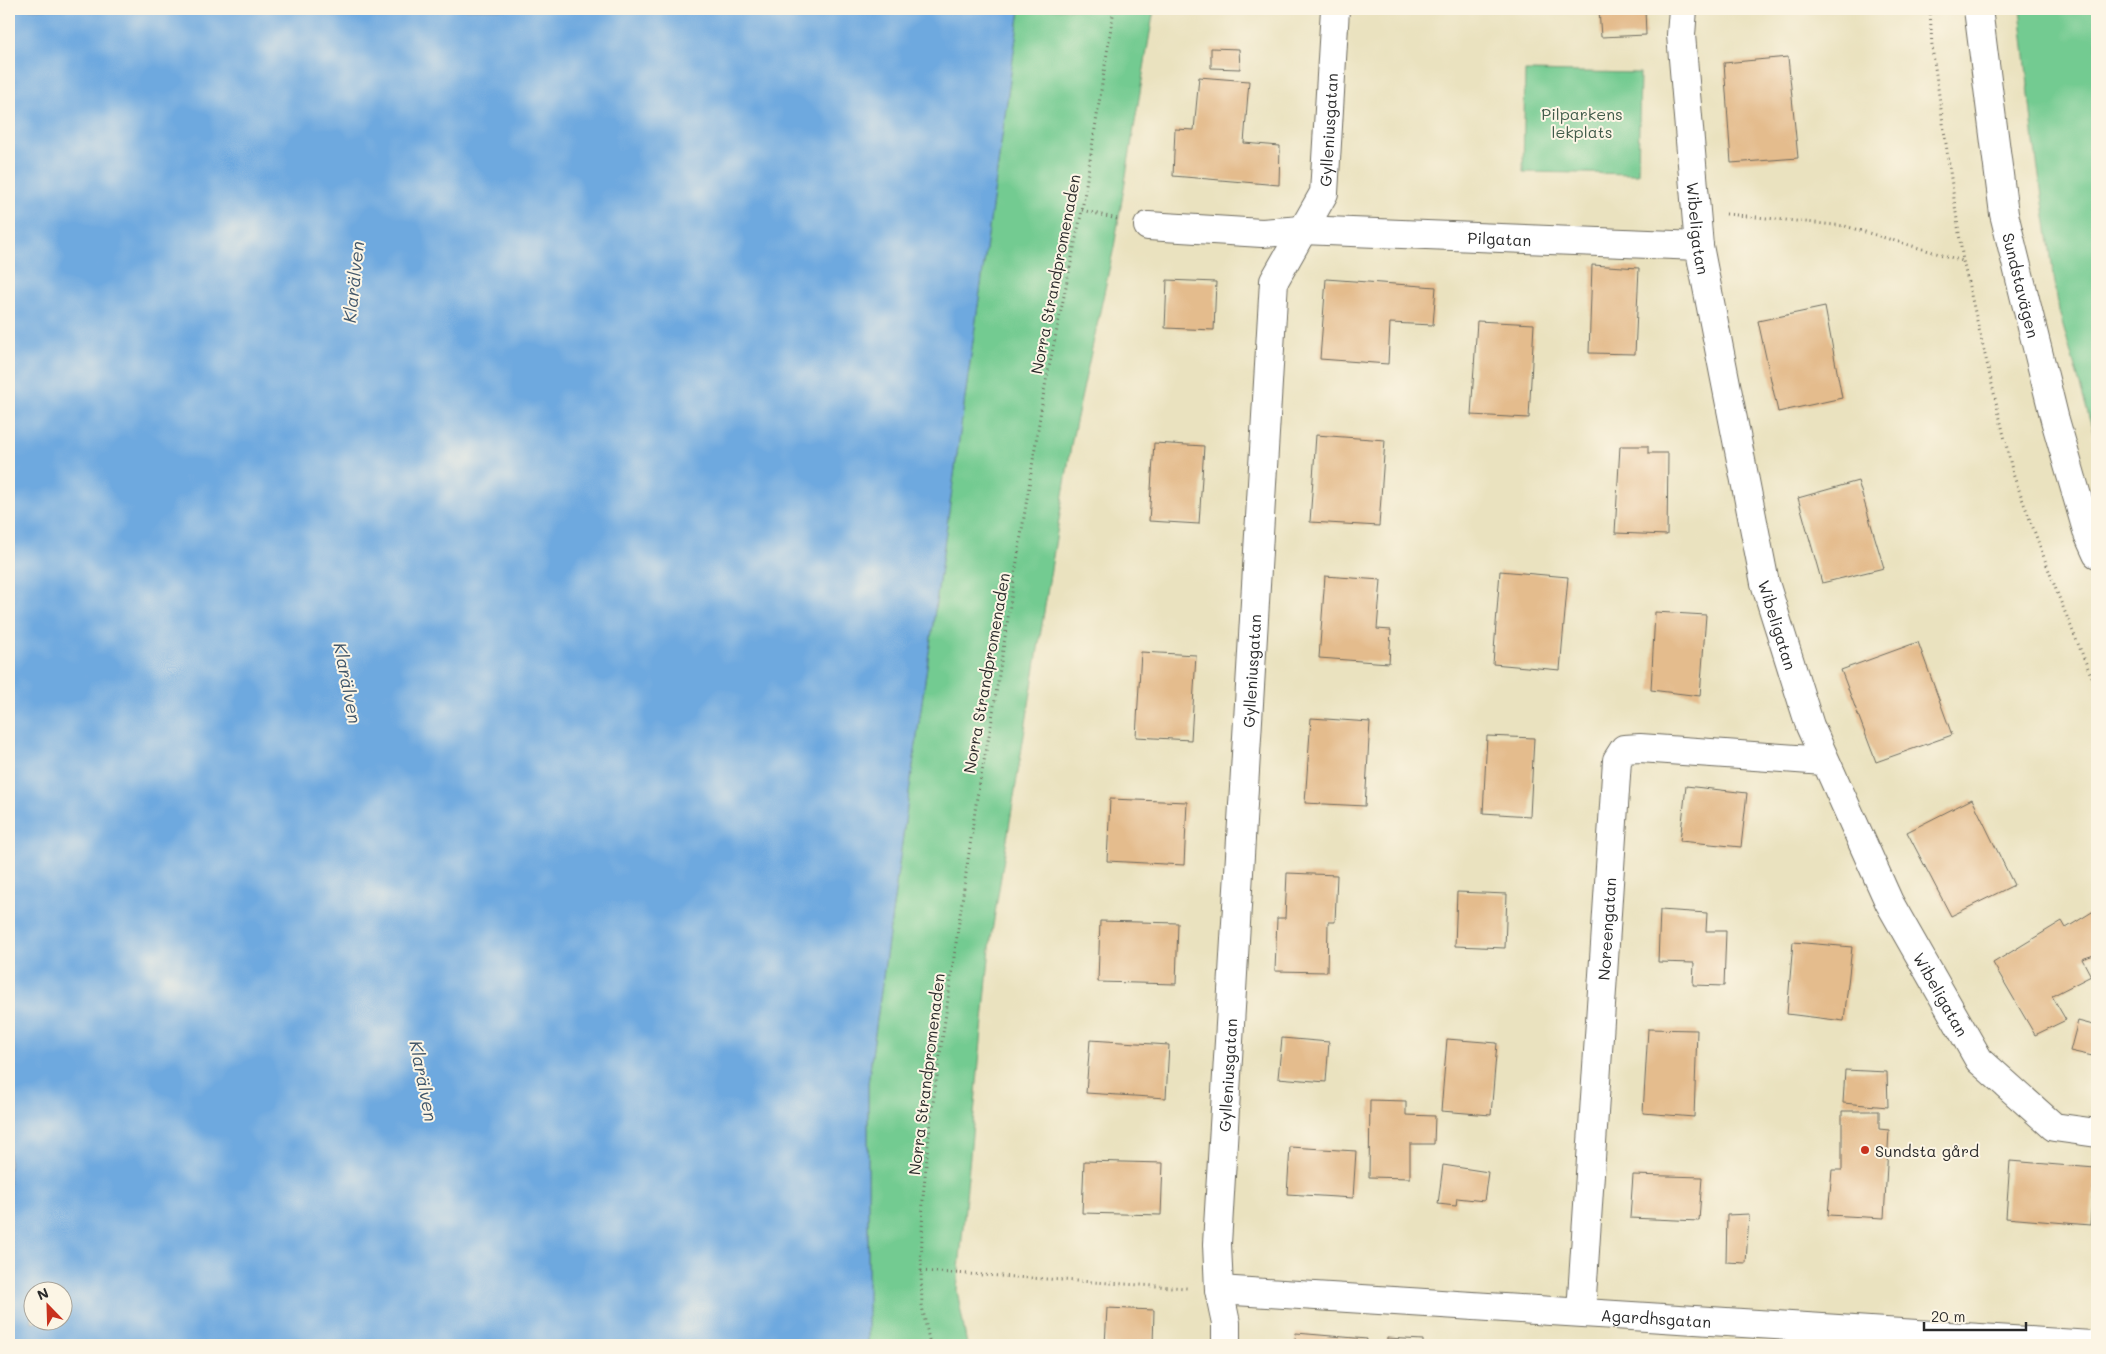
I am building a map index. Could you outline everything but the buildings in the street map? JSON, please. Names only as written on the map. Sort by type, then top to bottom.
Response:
[{"type":"street","name":"Gylleniusgatan","points":[[1226,1345],[1226,1323],[1219,1290],[1218,1234],[1274,281],[1324,193],[1336,9]]},
{"type":"street","name":"Wibeligatan","points":[[1683,9],[1681,35],[1699,246],[1766,583],[1810,726],[1889,902],[1979,1060],[2054,1127],[2097,1134]]},
{"type":"street","name":"Sundstavägen","points":[[1978,9],[2004,214],[2055,420],[2088,534],[2097,554]]},
{"type":"street","name":"Pilgatan","points":[[1148,226],[1262,233],[1302,230],[1699,246]]},
{"type":"street","name":"Noreengatan","points":[[1581,1312],[1617,760],[1624,749],[1640,748],[1824,760]]},
{"type":"street","name":"Agardhsgatan","points":[[1219,1290],[2091,1345]]},
{"type":"path","name":"Norra Strandpromenaden","points":[[930,1345],[922,1306],[921,1271],[923,1197],[930,1124],[977,797],[991,725],[1044,391],[1082,210],[1114,9]]},
{"type":"path","points":[[1930,9],[1932,47],[1963,261],[2013,474],[2058,595],[2097,690]]},
{"type":"path","points":[[1082,210],[1148,226]]},
{"type":"path","points":[[1696,212],[1844,226],[1963,261]]},
{"type":"path","points":[[921,1271],[1219,1290]]},
{"type":"green space","points":[[1020,9],[1154,9],[1114,247],[1072,440],[991,938],[957,1290],[967,1345],[868,1345],[868,1083]]},
{"type":"green space","points":[[2020,9],[2097,9],[2097,446],[2059,311],[2034,142]]},
{"type":"green space","name":"Pilparkens lekplats","points":[[1525,71],[1640,73],[1638,174],[1523,172]]},
{"type":"water","name":"Klarälven","points":[[9,9],[1020,9],[868,1083],[868,1345],[9,1345]]},
{"type":"place","name":"Sundsta gård","points":[[1865,1150]]}]
